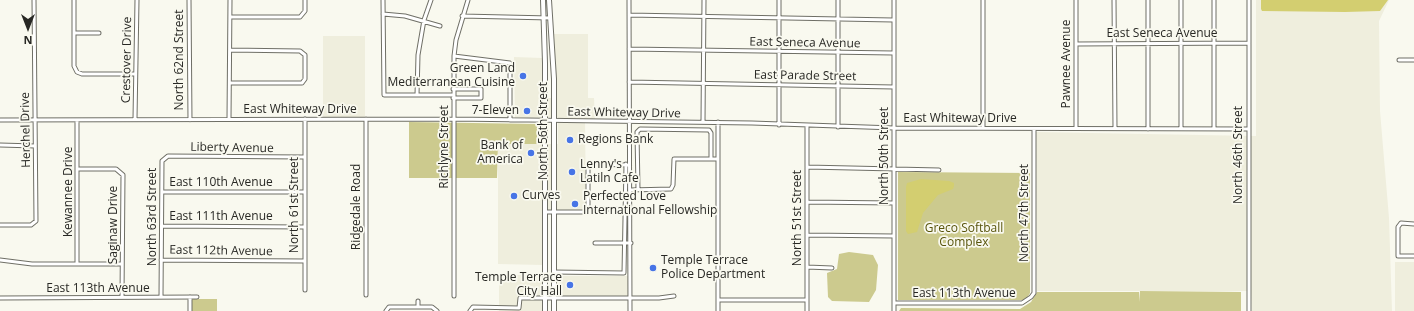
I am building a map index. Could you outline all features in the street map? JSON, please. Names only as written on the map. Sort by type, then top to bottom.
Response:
[{"type":"main road","name":"North 56th Street","points":[[543,0],[546,206],[545,311]]},
{"type":"main road","name":"North 56th Street","points":[[549,0],[554,79],[554,311]]},
{"type":"main road","points":[[545,79],[554,79]]},
{"type":"main road","points":[[545,150],[554,151]]},
{"type":"main road","points":[[545,157],[554,157]]},
{"type":"main road","points":[[546,206],[554,206]]},
{"type":"street","name":"Herchel Drive","points":[[0,225],[31,225],[36,221],[34,0]]},
{"type":"street","points":[[74,0],[74,66],[77,72],[82,74],[135,74]]},
{"type":"street","name":"Crestover Drive","points":[[135,119],[137,0]]},
{"type":"street","name":"North 62nd Street","points":[[189,0],[190,120]]},
{"type":"street","points":[[229,120],[230,0]]},
{"type":"street","points":[[230,17],[300,17],[305,11],[305,0]]},
{"type":"street","points":[[383,0],[384,95],[481,98],[481,89],[453,89]]},
{"type":"street","points":[[417,95],[418,54],[424,20],[431,0]]},
{"type":"street","name":"Richlyne Street","points":[[454,296],[454,56],[462,16],[468,0]]},
{"type":"street","points":[[629,0],[630,311]]},
{"type":"street","points":[[703,122],[704,0]]},
{"type":"street","points":[[779,0],[779,124]]},
{"type":"street","points":[[838,0],[838,127]]},
{"type":"street","name":"North 50th Street","points":[[894,0],[894,311]]},
{"type":"street","points":[[983,0],[983,128]]},
{"type":"street","name":"Pawnee Avenue","points":[[1076,0],[1076,128]]},
{"type":"street","points":[[1114,0],[1115,128]]},
{"type":"street","points":[[1148,0],[1148,129]]},
{"type":"street","points":[[1181,0],[1181,129]]},
{"type":"street","points":[[1214,0],[1214,128]]},
{"type":"street","name":"North 46th Street","points":[[1248,0],[1249,311]]},
{"type":"street","points":[[383,14],[424,20],[440,26]]},
{"type":"street","points":[[629,15],[893,20]]},
{"type":"street","points":[[462,16],[550,18]]},
{"type":"street","points":[[75,33],[99,33]]},
{"type":"street","name":"East Seneca Avenue","points":[[1076,44],[1248,43]]},
{"type":"street","name":"East Seneca Avenue","points":[[629,49],[893,53]]},
{"type":"street","points":[[230,50],[300,51],[305,55],[305,79],[302,83],[230,83]]},
{"type":"street","points":[[454,56],[510,63],[510,120]]},
{"type":"street","points":[[1398,60],[1414,60]]},
{"type":"street","name":"East Parade Street","points":[[629,82],[894,87]]},
{"type":"street","name":"North 61st Street","points":[[304,119],[305,290]]},
{"type":"street","name":"Ridgedale Road","points":[[366,119],[366,295]]},
{"type":"street","name":"East Whiteway Drive","points":[[0,120],[454,119],[718,122],[894,128],[1248,129]]},
{"type":"street","name":"Kewannee Drive","points":[[77,264],[79,169],[78,120]]},
{"type":"street","points":[[718,122],[718,311]]},
{"type":"street","name":"North 51st Street","points":[[807,126],[807,311]]},
{"type":"street","points":[[638,190],[637,132],[640,129],[709,130],[711,133],[711,159]]},
{"type":"street","name":"North 47th Street","points":[[1031,297],[1034,292],[1034,129]]},
{"type":"street","points":[[0,145],[35,146]]},
{"type":"street","name":"Liberty Avenue","points":[[162,161],[168,156],[304,157]]},
{"type":"street","points":[[630,190],[671,189],[673,185],[674,159],[718,159]]},
{"type":"street","name":"North 63rd Street","points":[[161,297],[162,161]]},
{"type":"street","points":[[588,209],[588,166],[593,164],[630,165]]},
{"type":"street","points":[[554,272],[624,273],[626,164]]},
{"type":"street","points":[[807,167],[939,170]]},
{"type":"street","name":"Saginaw Drive","points":[[79,169],[116,169],[123,175],[122,298]]},
{"type":"street","name":"East 110th Avenue","points":[[162,192],[304,192]]},
{"type":"street","points":[[807,202],[894,203]]},
{"type":"street","points":[[546,212],[586,212],[588,209],[630,209]]},
{"type":"street","points":[[1414,224],[1401,224],[1398,227],[1398,256],[1414,256]]},
{"type":"street","name":"East 111th Avenue","points":[[162,226],[304,227]]},
{"type":"street","points":[[807,235],[894,236]]},
{"type":"street","points":[[595,243],[630,243]]},
{"type":"street","points":[[0,260],[32,264],[122,264]]},
{"type":"street","name":"East 112th Avenue","points":[[161,260],[304,261]]},
{"type":"street","points":[[807,267],[832,268]]},
{"type":"street","points":[[470,311],[473,307],[519,308],[520,298],[659,298],[674,296]]},
{"type":"street","points":[[190,297],[190,311]]},
{"type":"street","name":"East 113th Avenue","points":[[0,298],[197,297]]},
{"type":"street","name":"East 113th Avenue","points":[[894,303],[1022,303],[1031,297]]},
{"type":"street","points":[[718,300],[807,300]]},
{"type":"street","points":[[418,301],[418,307]]},
{"type":"street","points":[[386,311],[390,307],[432,308],[437,311]]},
{"type":"shaded area","points":[[1256,0],[1389,0],[1379,21],[1380,111],[1389,218],[1392,311],[1252,311],[1251,291],[1037,291],[1036,132],[1256,136]]},
{"type":"shaded area","points":[[1261,0],[1388,0],[1380,11],[1345,12],[1262,11]]},
{"type":"shaded area","points":[[554,34],[588,34],[588,98],[594,98],[595,119],[585,119],[586,211],[543,210],[543,265],[498,264],[498,144],[558,144],[558,117],[515,118],[514,57],[542,58],[542,98],[557,98]]},
{"type":"shaded area","points":[[323,36],[365,36],[365,117],[323,117]]},
{"type":"shaded area","points":[[921,179],[949,181],[954,183],[954,186],[953,189],[938,195],[923,213],[917,232],[908,234],[906,231],[906,187],[907,183]]},
{"type":"shaded area","points":[[1395,262],[1414,262],[1414,311],[1395,311]]},
{"type":"shaded area","points":[[499,275],[543,275],[543,311],[499,311]]},
{"type":"shaded area","points":[[557,276],[628,276],[629,296],[556,296]]},
{"type":"green space","points":[[409,122],[537,124],[537,144],[498,144],[497,178],[409,178]]},
{"type":"green space","name":"Greco Softball Complex","points":[[898,172],[1030,173],[1030,293],[1027,298],[1023,300],[898,300]]},
{"type":"green space","points":[[849,252],[873,255],[878,265],[876,290],[869,302],[832,301],[828,297],[827,273],[837,269],[839,254]]},
{"type":"green space","points":[[1140,291],[1241,292],[1241,311],[899,311],[901,308],[1020,309],[1031,302],[1037,292],[1139,292],[1139,302]]},
{"type":"green space","points":[[192,299],[217,299],[217,311],[191,311]]},
{"type":"place","name":"Green Land Mediterranean Cuisine","points":[[523,76]]},
{"type":"place","name":"7-Eleven","points":[[527,111]]},
{"type":"place","name":"Regions Bank","points":[[570,140]]},
{"type":"place","name":"Bank of America","points":[[531,153]]},
{"type":"place","name":"Lenny's Latiln Cafe","points":[[572,172]]},
{"type":"place","name":"Curves","points":[[514,196]]},
{"type":"place","name":"Perfected Love International Fellowship","points":[[575,204]]},
{"type":"place","name":"Temple Terrace Police Department","points":[[653,268]]},
{"type":"place","name":"Temple Terrace City Hall","points":[[570,285]]}]
